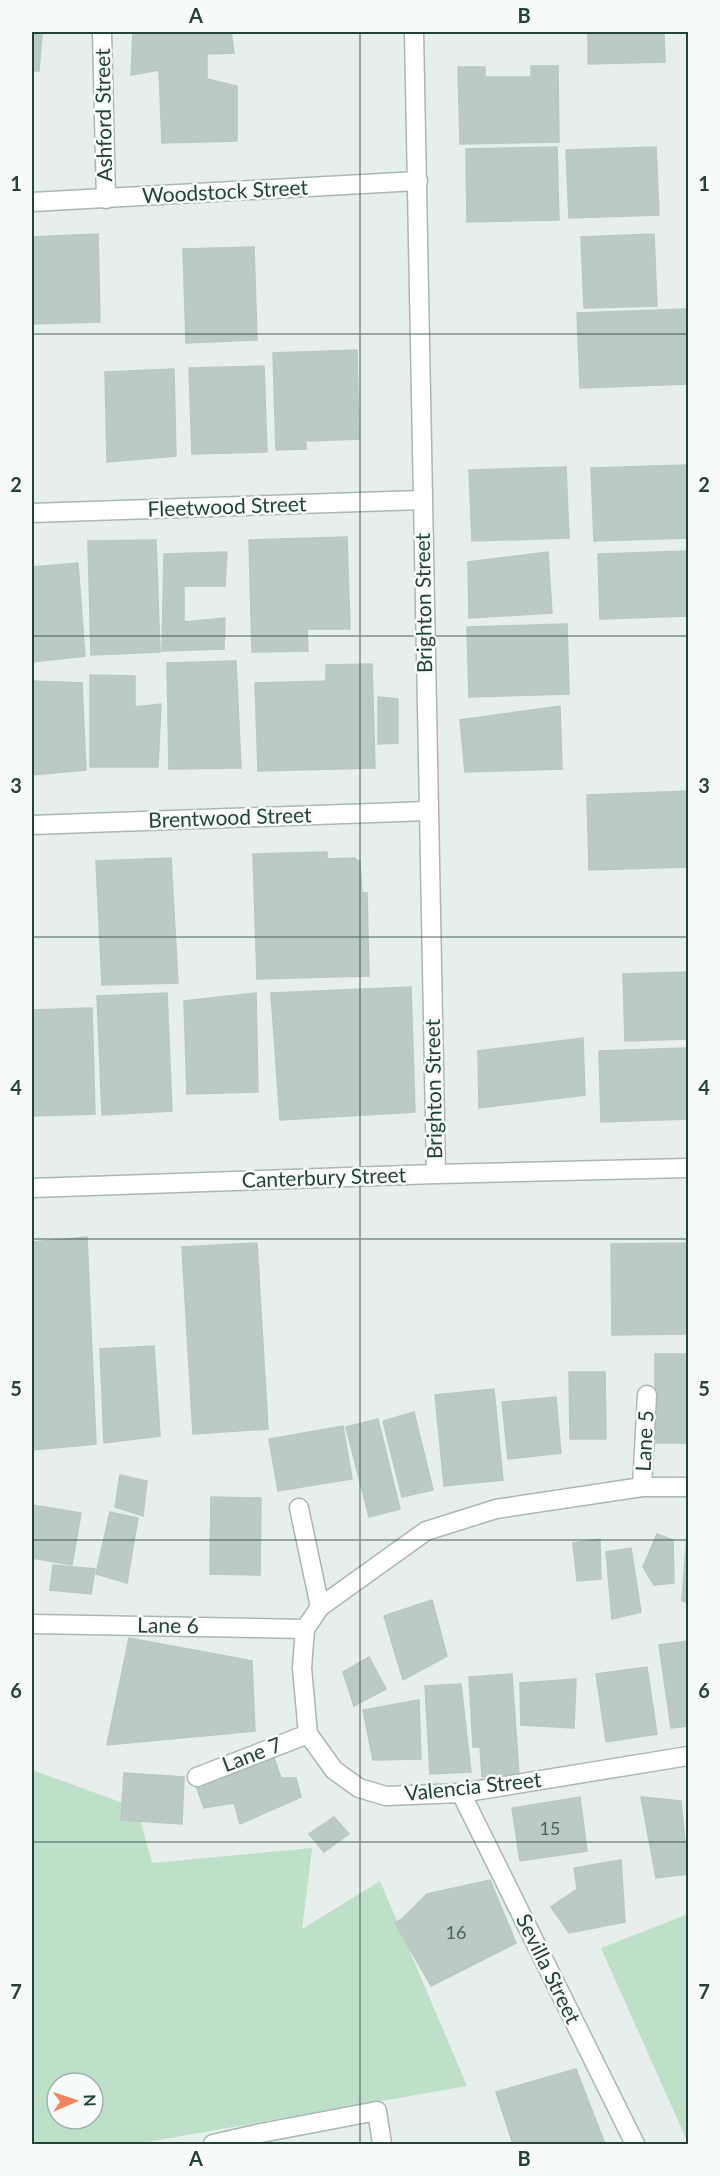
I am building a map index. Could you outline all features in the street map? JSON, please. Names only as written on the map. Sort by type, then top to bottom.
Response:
[{"type":"street","name":"Ashford Street","points":[[102,32],[106,199]]},
{"type":"street","name":"Brighton Street","points":[[414,32],[436,1174]]},
{"type":"street","name":"Woodstock Street","points":[[32,202],[418,181]]},
{"type":"street","name":"Fleetwood Street","points":[[32,513],[422,500]]},
{"type":"street","name":"Brentwood Street","points":[[32,825],[428,811]]},
{"type":"street","name":"Canterbury Street","points":[[32,1188],[688,1168]]},
{"type":"street","name":"Lane 5","points":[[642,1487],[647,1395]]},
{"type":"street","points":[[308,1734],[302,1668],[305,1629],[320,1607],[426,1531],[496,1509],[642,1487],[688,1487]]},
{"type":"street","points":[[299,1508],[320,1607]]},
{"type":"street","name":"Lane 6","points":[[32,1624],[305,1629]]},
{"type":"street","name":"Lane 7","points":[[197,1777],[308,1734]]},
{"type":"street","name":"Valencia Street","points":[[308,1734],[334,1770],[359,1788],[386,1796],[461,1793],[688,1756]]},
{"type":"street","name":"Sevilla Street","points":[[461,1793],[635,2145]]},
{"type":"street","points":[[213,2145],[262,2139],[377,2111],[382,2145]]},
{"type":"green space","points":[[32,1770],[137,1808],[152,1863],[312,1848],[302,1929],[380,1881],[467,2086],[136,2144],[32,2144]]},
{"type":"green space","points":[[688,1914],[688,2143],[601,1948]]},
{"type":"building","points":[[32,32],[42,33],[39,71],[32,71]]},
{"type":"building","points":[[133,32],[231,32],[234,53],[207,54],[207,79],[237,86],[237,141],[162,143],[159,70],[131,75]]},
{"type":"building","points":[[588,32],[664,32],[665,62],[588,64]]},
{"type":"building","points":[[531,66],[558,66],[559,142],[460,144],[458,67],[485,67],[485,77],[531,77]]},
{"type":"building","points":[[557,147],[559,220],[467,222],[466,149]]},
{"type":"building","points":[[656,147],[659,215],[569,218],[566,150]]},
{"type":"building","points":[[98,234],[100,322],[32,324],[32,237]]},
{"type":"building","points":[[654,234],[657,306],[584,308],[581,237]]},
{"type":"building","points":[[254,247],[257,340],[186,343],[183,249]]},
{"type":"building","points":[[686,309],[688,384],[580,388],[577,313]]},
{"type":"building","points":[[357,350],[359,439],[306,441],[306,449],[276,450],[273,353]]},
{"type":"building","points":[[264,366],[267,452],[192,454],[189,368]]},
{"type":"building","points":[[174,369],[176,456],[107,462],[105,372]]},
{"type":"building","points":[[687,465],[688,538],[594,541],[591,468]]},
{"type":"building","points":[[566,467],[569,538],[472,541],[469,470]]},
{"type":"building","points":[[347,537],[350,629],[307,629],[308,651],[252,652],[249,540]]},
{"type":"building","points":[[156,540],[160,652],[91,655],[88,541]]},
{"type":"building","points":[[688,551],[688,616],[600,619],[598,554]]},
{"type":"building","points":[[227,552],[225,586],[184,586],[184,622],[225,618],[224,649],[162,651],[164,554]]},
{"type":"building","points":[[548,552],[552,613],[469,618],[468,562]]},
{"type":"building","points":[[78,563],[85,656],[32,662],[32,567]]},
{"type":"building","points":[[567,624],[569,694],[469,697],[467,627]]},
{"type":"building","points":[[236,661],[241,768],[169,769],[167,663]]},
{"type":"building","points":[[372,664],[375,768],[258,771],[255,683],[326,681],[326,665]]},
{"type":"building","points":[[90,675],[135,676],[135,707],[161,704],[158,767],[90,767]]},
{"type":"building","points":[[33,681],[82,683],[86,770],[32,775]]},
{"type":"building","points":[[378,697],[398,699],[398,743],[378,744]]},
{"type":"building","points":[[560,706],[562,769],[465,772],[460,720]]},
{"type":"building","points":[[688,791],[688,867],[589,870],[587,795]]},
{"type":"building","points":[[327,852],[327,859],[354,858],[360,862],[362,893],[367,893],[369,976],[257,979],[253,854]]},
{"type":"building","points":[[171,858],[178,983],[102,985],[96,861]]},
{"type":"building","points":[[688,972],[688,1039],[625,1041],[623,974]]},
{"type":"building","points":[[411,987],[415,1112],[280,1120],[271,993]]},
{"type":"building","points":[[167,993],[172,1111],[102,1115],[97,996]]},
{"type":"building","points":[[256,993],[258,1092],[187,1094],[184,1001]]},
{"type":"building","points":[[92,1008],[95,1114],[32,1116],[32,1010]]},
{"type":"building","points":[[583,1038],[585,1095],[479,1108],[478,1051]]},
{"type":"building","points":[[688,1048],[688,1119],[601,1122],[599,1051]]},
{"type":"building","points":[[87,1237],[96,1444],[32,1450],[32,1242]]},
{"type":"building","points":[[257,1243],[268,1429],[193,1434],[182,1247]]},
{"type":"building","points":[[688,1243],[688,1334],[612,1335],[611,1244]]},
{"type":"building","points":[[154,1346],[160,1436],[104,1443],[100,1349]]},
{"type":"building","points":[[655,1354],[688,1354],[688,1443],[655,1443]]},
{"type":"building","points":[[569,1372],[605,1372],[606,1439],[570,1439]]},
{"type":"building","points":[[494,1389],[503,1480],[444,1486],[435,1395]]},
{"type":"building","points":[[556,1397],[561,1453],[508,1459],[502,1402]]},
{"type":"building","points":[[414,1412],[433,1490],[402,1497],[383,1421]]},
{"type":"building","points":[[378,1419],[400,1509],[369,1517],[346,1427]]},
{"type":"building","points":[[343,1426],[352,1479],[278,1491],[269,1439]]},
{"type":"building","points":[[120,1475],[147,1481],[143,1516],[115,1507]]},
{"type":"building","points":[[211,1497],[261,1498],[260,1575],[210,1574]]},
{"type":"building","points":[[32,1505],[81,1513],[72,1565],[32,1558]]},
{"type":"building","points":[[110,1512],[138,1518],[127,1583],[96,1574]]},
{"type":"building","points":[[657,1534],[673,1540],[674,1583],[654,1585],[643,1567]]},
{"type":"building","points":[[688,1534],[688,1603],[682,1601]]},
{"type":"building","points":[[600,1539],[601,1579],[577,1581],[573,1543]]},
{"type":"building","points":[[631,1548],[641,1612],[612,1619],[606,1552]]},
{"type":"building","points":[[53,1565],[95,1569],[91,1594],[50,1590]]},
{"type":"building","points":[[432,1600],[447,1656],[403,1680],[384,1616]]},
{"type":"building","points":[[129,1638],[252,1661],[255,1731],[107,1745]]},
{"type":"building","points":[[688,1641],[688,1726],[671,1728],[659,1645]]},
{"type":"building","points":[[369,1657],[386,1689],[354,1706],[343,1672]]},
{"type":"building","points":[[647,1667],[657,1734],[606,1742],[596,1674]]},
{"type":"building","points":[[512,1674],[519,1775],[482,1777],[480,1747],[473,1747],[469,1677]]},
{"type":"building","points":[[576,1679],[574,1728],[521,1725],[520,1683]]},
{"type":"building","points":[[461,1684],[471,1772],[430,1774],[425,1686]]},
{"type":"building","points":[[419,1700],[421,1759],[373,1760],[363,1710]]},
{"type":"building","points":[[274,1758],[281,1778],[296,1778],[301,1797],[240,1824],[234,1803],[204,1808],[196,1786]]},
{"type":"building","points":[[124,1773],[184,1777],[182,1824],[121,1820]]},
{"type":"building","points":[[580,1797],[587,1851],[520,1861],[512,1808]]},
{"type":"building","points":[[641,1797],[681,1801],[688,1874],[656,1878]]},
{"type":"building","points":[[334,1817],[349,1834],[324,1852],[309,1834]]},
{"type":"building","points":[[621,1860],[625,1922],[569,1933],[551,1907],[577,1889],[574,1868]]},
{"type":"building","points":[[490,1880],[516,1943],[431,1986],[395,1923],[427,1894]]},
{"type":"building","points":[[576,2069],[605,2144],[513,2144],[496,2092]]}]
